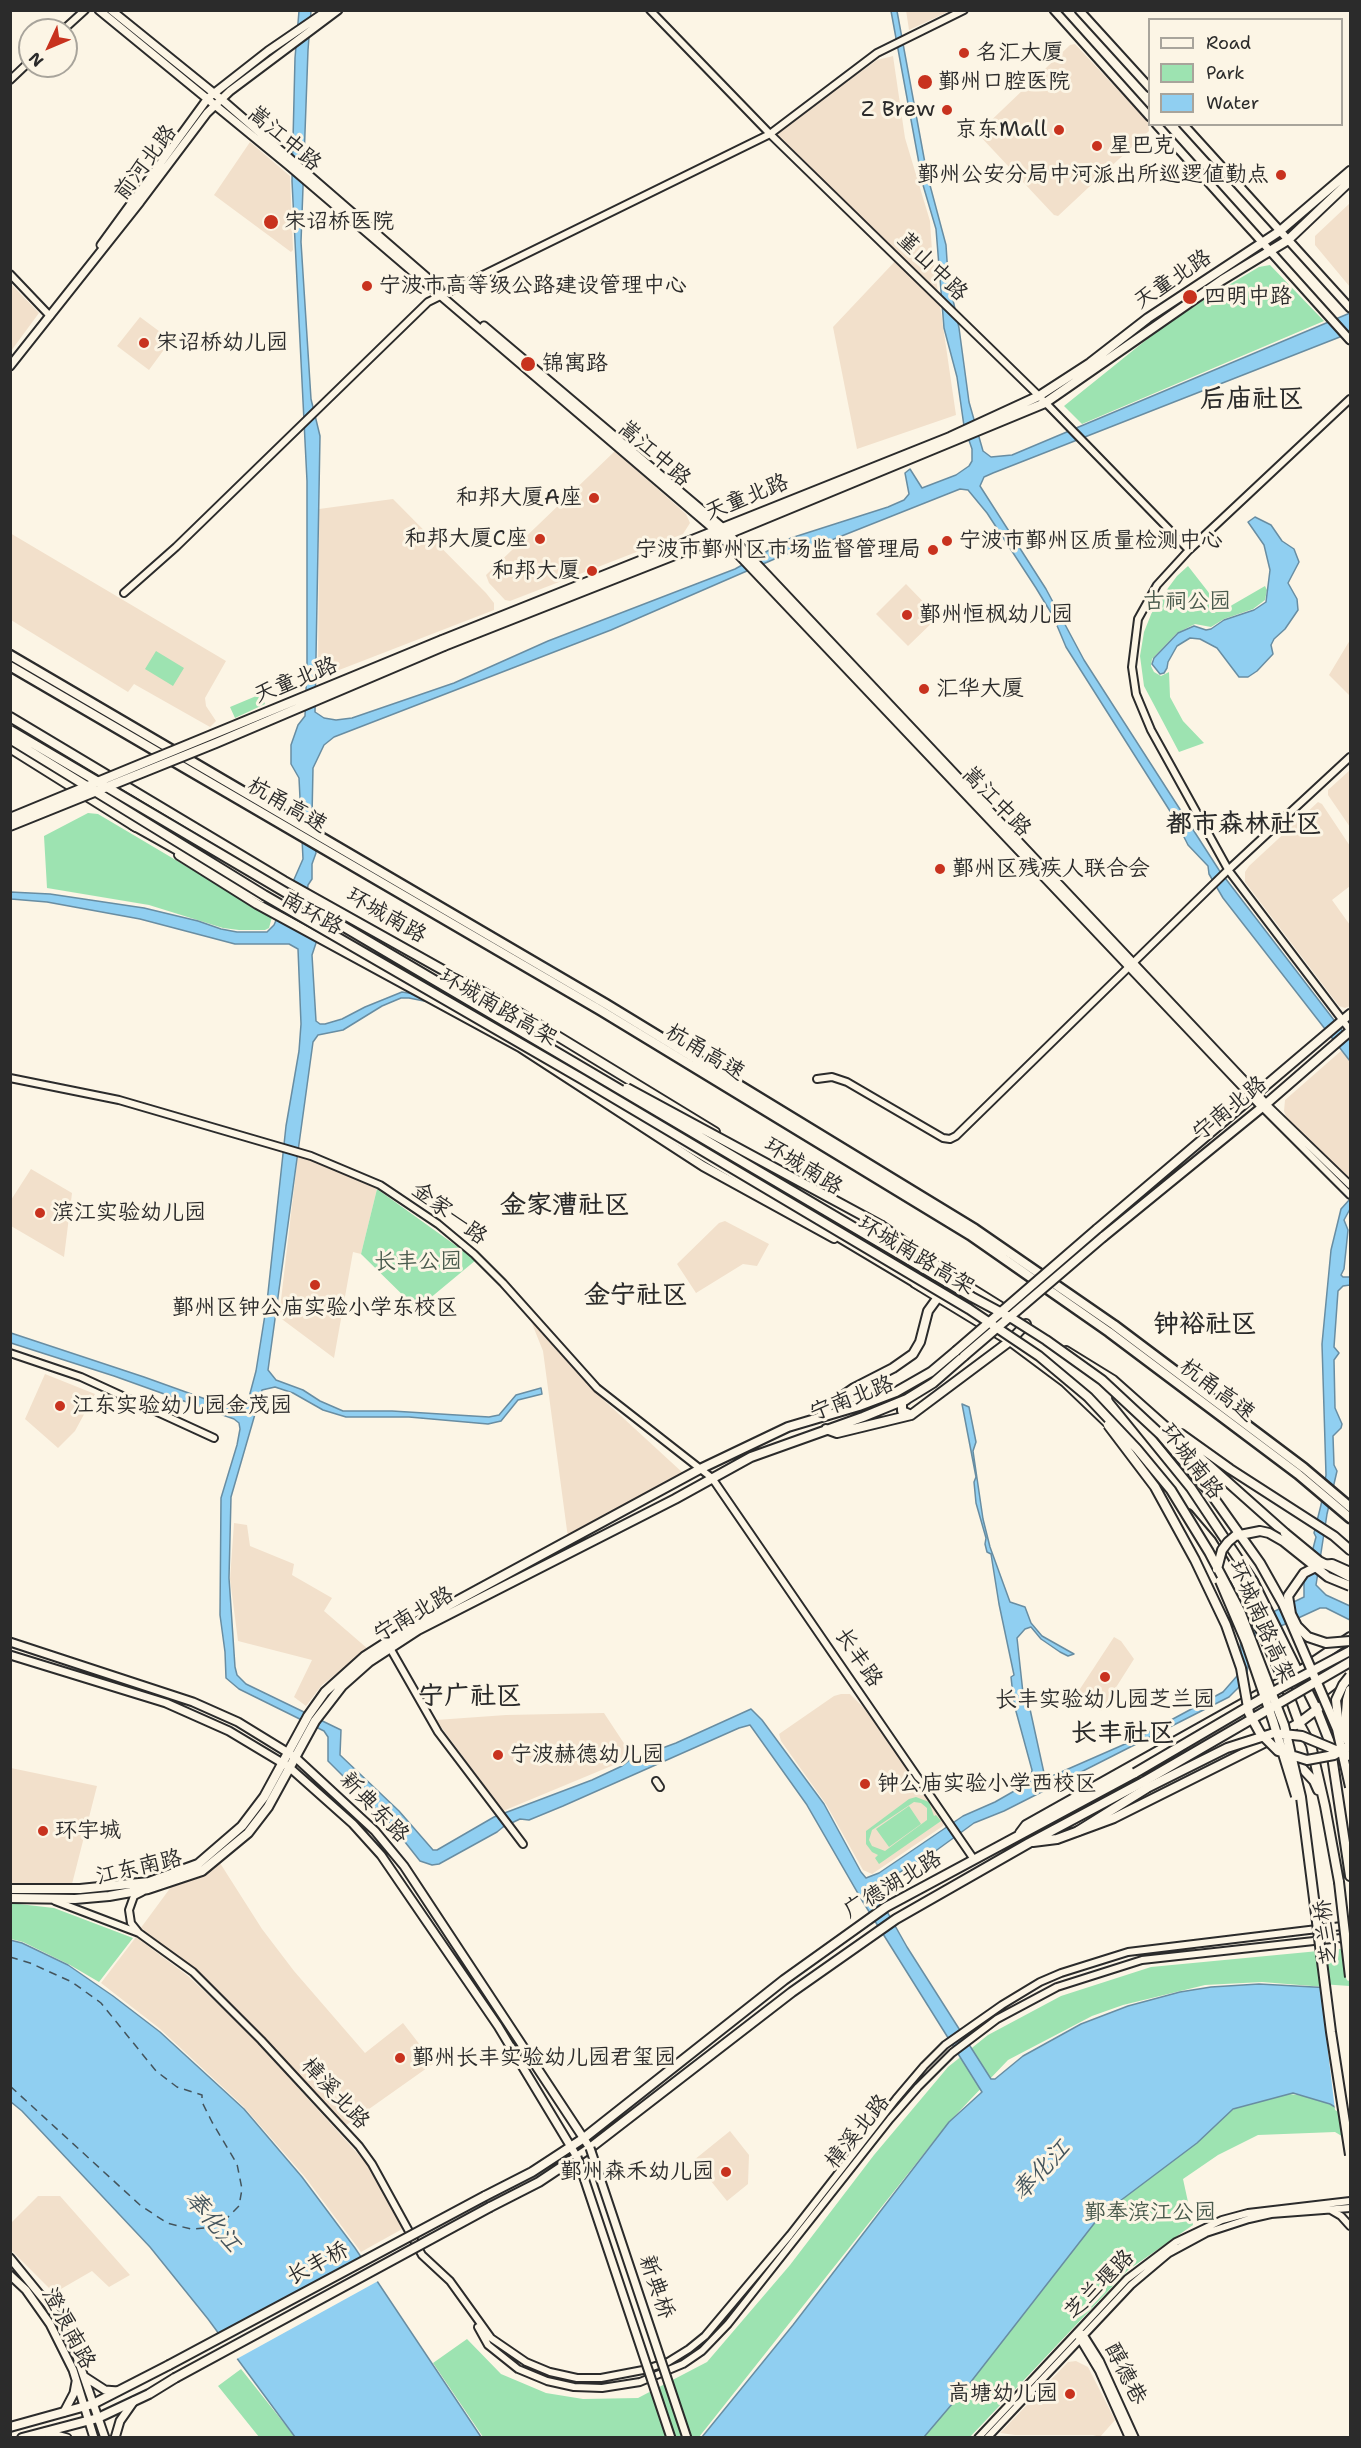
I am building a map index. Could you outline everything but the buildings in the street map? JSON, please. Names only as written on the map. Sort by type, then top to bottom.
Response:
[{"type":"highway","name":"杭甬高速","points":[[10,655],[606,1004],[975,1229],[1114,1325],[1301,1471],[1350,1518]]},
{"type":"highway","name":"杭甬高速","points":[[10,666],[600,1010],[970,1236],[1109,1332],[1350,1507]]},
{"type":"main road","name":"嵩江中路","points":[[99,10],[211,96]]},
{"type":"main road","name":"嵩江中路","points":[[111,10],[746,552],[1132,966]]},
{"type":"main road","name":"前河北路","points":[[316,23],[328,10]]},
{"type":"main road","name":"前河北路","points":[[10,360],[218,102],[282,47],[338,10]]},
{"type":"main road","points":[[1054,10],[1148,116]]},
{"type":"main road","points":[[1079,10],[1148,87]]},
{"type":"main road","name":"前河北路","points":[[10,366],[136,200],[211,96],[268,51],[282,47]]},
{"type":"main road","points":[[1158,126],[1349,338]]},
{"type":"main road","points":[[1185,126],[1350,308]]},
{"type":"main road","name":"天童北路","points":[[10,826],[216,743],[443,643],[722,532],[1042,400],[1148,318],[1280,231],[1350,171]]},
{"type":"main road","points":[[1042,400],[1222,280],[1288,240],[1350,182]]},
{"type":"main road","points":[[722,532],[960,439],[982,426]]},
{"type":"main road","name":"嵩江中路","points":[[722,532],[1264,1105]]},
{"type":"main road","name":"天童北路","points":[[10,818],[722,532]]},
{"type":"main road","name":"南环路","points":[[10,717],[284,881],[325,903]]},
{"type":"main road","name":"环城南路高架","points":[[10,730],[1046,1340],[1102,1380],[1160,1434],[1210,1494],[1260,1563],[1292,1624],[1337,1729],[1350,1787]]},
{"type":"main road","name":"环城南路高架","points":[[10,739],[264,895],[416,981],[969,1309],[1039,1356],[1088,1397],[1137,1449],[1171,1490],[1209,1552],[1240,1611],[1284,1725],[1301,1797],[1330,2032],[1350,2155]]},
{"type":"main road","points":[[10,748],[133,825],[344,944],[416,981]]},
{"type":"main road","name":"南环路","points":[[133,825],[257,904],[350,956]]},
{"type":"main road","name":"环城南路","points":[[325,903],[518,1012],[669,1102],[870,1230],[953,1277],[1026,1324],[1114,1393],[1191,1488],[1253,1581],[1297,1672]]},
{"type":"main road","name":"环城南路","points":[[350,956],[520,1047],[703,1166],[938,1296],[1010,1341],[1065,1382],[1150,1468],[1211,1541],[1263,1633],[1283,1679]]},
{"type":"main road","points":[[1342,1021],[1350,1014]]},
{"type":"main road","name":"宁南北路","points":[[312,1718],[325,1692],[341,1675],[365,1656],[410,1627],[700,1469],[788,1427],[896,1392],[931,1372],[1342,1021]]},
{"type":"main road","name":"宁南北路","points":[[312,1718],[342,1686],[369,1662],[418,1630],[751,1457],[863,1417],[907,1398],[933,1383],[1350,1030]]},
{"type":"main road","points":[[582,1066],[652,1100],[882,1226],[953,1277],[928,1311],[920,1342],[913,1354],[839,1399],[823,1411],[821,1416]]},
{"type":"main road","points":[[582,1079],[620,1105],[921,1286]]},
{"type":"main road","points":[[826,1429],[837,1433],[912,1415],[1010,1341],[1026,1324]]},
{"type":"main road","points":[[1046,1340],[1113,1380],[1318,1561],[1350,1577]]},
{"type":"main road","points":[[1088,1397],[1155,1487],[1196,1560],[1230,1635],[1241,1668],[1249,1713],[1260,1733],[1278,1751],[1307,1760],[1334,1755],[1350,1745]]},
{"type":"main road","points":[[907,1398],[903,1402],[902,1411],[912,1415]]},
{"type":"main road","points":[[839,1399],[843,1410]]},
{"type":"main road","points":[[1142,1405],[1205,1452],[1334,1536],[1350,1550]]},
{"type":"main road","points":[[1307,1853],[1299,1807],[1273,1721],[1246,1642],[1220,1583],[1217,1573],[1218,1562],[1222,1550],[1235,1536],[1260,1531],[1283,1541],[1328,1576],[1350,1586]]},
{"type":"main road","points":[[1350,1572],[1332,1564],[1320,1565],[1304,1573],[1288,1596],[1291,1614],[1297,1626],[1308,1637],[1326,1643],[1350,1639]]},
{"type":"main road","points":[[1017,1837],[1026,1825],[1297,1672],[1350,1639]]},
{"type":"main road","name":"新典东路","points":[[10,1642],[193,1702],[238,1722],[292,1755],[375,1831],[404,1866],[590,2148]]},
{"type":"main road","name":"广德湖北路","points":[[485,2196],[532,2172],[584,2138],[784,1980],[886,1907],[973,1858],[1136,1773],[1280,1688],[1350,1651]]},
{"type":"main road","name":"新典东路","points":[[10,1655],[166,1703],[229,1731],[286,1765],[352,1824],[381,1855],[498,2026],[577,2157]]},
{"type":"main road","name":"广德湖北路","points":[[490,2207],[539,2182],[590,2148],[792,1992],[896,1919],[1029,1843],[1146,1784],[1350,1662]]},
{"type":"main road","points":[[1297,1672],[1317,1710],[1330,1743],[1350,1876]]},
{"type":"main road","points":[[1350,1676],[1342,1685],[1336,1700],[1340,1727],[1350,1745]]},
{"type":"main road","points":[[1283,1679],[1299,1723],[1311,1745],[1325,1806]]},
{"type":"main road","points":[[1029,1843],[1058,1839],[1114,1818],[1264,1743],[1299,1723],[1350,1684]]},
{"type":"main road","points":[[1350,1690],[1345,1725],[1350,1745]]},
{"type":"main road","name":"江东南路","points":[[10,1888],[80,1889],[149,1882],[198,1864],[242,1826],[286,1765],[312,1718]]},
{"type":"main road","points":[[1078,1831],[1146,1784],[1227,1748],[1274,1733],[1302,1736],[1350,1756]]},
{"type":"main road","points":[[1264,1743],[1288,1753],[1314,1781],[1325,1806]]},
{"type":"main road","name":"江东南路","points":[[10,1898],[91,1898],[148,1889],[202,1871],[248,1833],[268,1807],[286,1765]]},
{"type":"main road","name":"芝兰桥","points":[[1325,1806],[1339,1882],[1350,1977]]},
{"type":"main road","name":"新典桥","points":[[590,2148],[687,2438]]},
{"type":"main road","name":"新典桥","points":[[577,2157],[671,2438]]},
{"type":"main road","name":"长丰桥","points":[[10,2427],[93,2404],[485,2196]]},
{"type":"main road","name":"长丰桥","points":[[22,2438],[98,2418],[134,2401],[490,2207]]},
{"type":"main road","name":"澄浪南路","points":[[10,2258],[54,2312],[75,2351],[105,2438]]},
{"type":"main road","name":"澄浪南路","points":[[10,2275],[26,2290],[50,2324],[73,2370],[94,2438]]},
{"type":"main road","points":[[85,2377],[105,2390],[118,2391]]},
{"type":"main road","points":[[64,2412],[74,2393],[76,2380]]},
{"type":"main road","points":[[115,2438],[120,2421],[134,2401]]},
{"type":"main road","points":[[45,2432],[67,2438]]},
{"type":"street","name":"堇山中路","points":[[650,10],[770,134],[930,289],[1190,550]]},
{"type":"street","points":[[124,593],[170,553],[428,302],[770,134],[877,53],[964,10]]},
{"type":"street","points":[[10,274],[48,314]]},
{"type":"street","points":[[1350,399],[1190,550],[1157,585],[1138,619],[1132,652],[1136,694],[1151,730],[1228,871],[1350,1030]]},
{"type":"street","points":[[817,1079],[832,1077],[847,1082],[933,1133],[950,1139],[956,1136],[1211,887],[1350,757]]},
{"type":"street","name":"金家一路","points":[[10,1078],[119,1100],[301,1152],[380,1185],[438,1224],[474,1254],[597,1388],[712,1478]]},
{"type":"street","points":[[1264,1105],[1350,1185]]},
{"type":"street","points":[[1264,1105],[1350,1195]]},
{"type":"street","points":[[10,1353],[81,1377],[214,1438]]},
{"type":"street","name":"长丰路","points":[[712,1478],[973,1858]]},
{"type":"street","points":[[390,1648],[438,1732],[523,1844]]},
{"type":"street","points":[[139,1933],[130,1923],[129,1910],[135,1896],[148,1889]]},
{"type":"street","name":"樟溪北路","points":[[51,1899],[139,1933],[193,1972],[261,2040],[359,2146],[372,2163],[422,2255],[444,2274],[491,2338],[526,2362],[550,2372],[577,2378],[601,2378],[643,2370],[679,2356],[716,2324],[896,2099],[945,2045],[1040,1982],[1109,1957],[1141,1949],[1350,1925]]},
{"type":"street","name":"樟溪北路","points":[[469,2308],[488,2345],[496,2354],[518,2368],[547,2381],[574,2387],[610,2387],[640,2382],[683,2364],[702,2351],[728,2324],[890,2119],[931,2073],[952,2053],[997,2019],[1045,1992],[1098,1972],[1142,1960],[1350,1937]]},
{"type":"street","name":"芝兰堰路","points":[[987,2438],[1127,2279],[1158,2253],[1196,2231],[1248,2213],[1350,2201]]},
{"type":"street","name":"芝兰堰路","points":[[978,2438],[1145,2271],[1186,2242],[1227,2224],[1249,2219],[1350,2208]]},
{"type":"street","points":[[1328,2209],[1341,2216],[1350,2226]]},
{"type":"street","name":"醇德巷","points":[[1080,2334],[1129,2438]]},
{"type":"street","name":"醇德巷","points":[[1080,2334],[1100,2361],[1135,2438]]},
{"type":"shaded area","points":[[906,10],[950,10],[950,11],[909,30]]},
{"type":"shaded area","points":[[1075,44],[1148,122],[1149,131],[1058,216],[1054,215],[979,135],[980,131],[1070,45]]},
{"type":"shaded area","points":[[893,56],[905,138],[930,221],[932,251],[956,415],[857,449],[833,327],[900,256],[774,134],[877,60]]},
{"type":"shaded area","name":"宋诏桥医院","points":[[250,142],[290,176],[293,250],[291,252],[214,195]]},
{"type":"shaded area","points":[[1350,203],[1350,287],[1315,245],[1315,236]]},
{"type":"shaded area","points":[[11,284],[39,313],[11,351]]},
{"type":"shaded area","name":"宋诏桥幼儿园","points":[[140,317],[171,340],[149,370],[117,346]]},
{"type":"shaded area","points":[[615,451],[686,514],[690,523],[683,534],[510,601],[505,600],[489,583],[486,575]]},
{"type":"shaded area","points":[[393,499],[486,593],[494,603],[494,610],[321,677],[318,676],[319,509]]},
{"type":"shaded area","points":[[10,533],[226,661],[205,698],[206,706],[216,721],[210,727],[134,684],[128,692],[11,620]]},
{"type":"shaded area","name":"鄞州恒枫幼儿园","points":[[906,584],[938,617],[908,646],[876,614]]},
{"type":"shaded area","points":[[1350,640],[1350,696],[1329,675]]},
{"type":"shaded area","points":[[1350,770],[1350,827],[1328,795],[1328,790]]},
{"type":"shaded area","points":[[1318,802],[1322,804],[1350,846],[1350,886],[1332,900],[1350,925],[1350,1006],[1345,1008],[1339,1006],[1245,882],[1245,872],[1249,866]]},
{"type":"shaded area","points":[[1350,1043],[1350,1179],[1287,1119],[1284,1111],[1285,1100]]},
{"type":"shaded area","name":"鄞州区钟公庙实验小学东校区","points":[[298,1154],[338,1169],[377,1189],[361,1254],[353,1252],[334,1358],[279,1317]]},
{"type":"shaded area","name":"滨江实验幼儿园","points":[[31,1169],[72,1193],[64,1257],[11,1226],[11,1200]]},
{"type":"shaded area","points":[[725,1221],[769,1244],[757,1266],[743,1264],[696,1293],[677,1264],[719,1223]]},
{"type":"shaded area","points":[[531,1321],[595,1392],[683,1473],[568,1538],[543,1351]]},
{"type":"shaded area","name":"江东实验幼儿园金茂园","points":[[45,1374],[95,1394],[75,1431],[58,1448],[25,1419]]},
{"type":"shaded area","points":[[234,1523],[247,1525],[250,1546],[294,1564],[292,1575],[332,1598],[324,1611],[368,1649],[322,1685],[306,1706],[294,1697],[312,1660],[238,1641],[230,1579]]},
{"type":"shaded area","name":"长丰实验幼儿园芝兰园","points":[[1114,1637],[1121,1641],[1134,1659],[1101,1711],[1076,1695]]},
{"type":"shaded area","name":"钟公庙实验小学西校区","points":[[850,1694],[864,1708],[944,1822],[943,1826],[872,1874],[863,1870],[826,1804],[781,1741],[779,1734],[834,1696]]},
{"type":"shaded area","points":[[604,1713],[633,1757],[503,1811],[436,1720],[506,1715]]},
{"type":"shaded area","points":[[11,1768],[97,1786],[72,1884],[11,1883]]},
{"type":"shaded area","points":[[220,1863],[262,1929],[294,1971],[365,2053],[403,2023],[434,2063],[345,2126],[262,2036],[194,1969],[140,1929],[171,1887],[200,1875]]},
{"type":"shaded area","points":[[136,1937],[188,1976],[246,2030],[368,2165],[404,2228],[361,2252],[305,2177],[243,2106],[159,2028],[101,1983]]},
{"type":"shaded area","name":"鄞州森禾幼儿园","points":[[730,2131],[749,2155],[748,2184],[727,2201],[694,2160]]},
{"type":"shaded area","points":[[38,2196],[60,2196],[130,2275],[109,2287],[92,2271],[54,2293],[11,2250],[11,2223]]},
{"type":"shaded area","name":"高塘幼儿园","points":[[1076,2361],[1088,2367],[1115,2420],[1100,2437],[1000,2433],[1068,2362]]},
{"type":"green space","points":[[1270,265],[1324,321],[1082,424],[1064,406],[1156,332],[1259,267]]},
{"type":"green space","name":"古祠公园","points":[[1188,566],[1220,607],[1227,608],[1265,586],[1267,590],[1265,600],[1253,609],[1224,619],[1211,627],[1195,624],[1177,633],[1152,659],[1151,666],[1154,672],[1161,676],[1169,672],[1170,697],[1183,721],[1204,743],[1179,752],[1144,686],[1140,656],[1144,632],[1154,607],[1177,576]]},
{"type":"green space","points":[[156,651],[184,668],[173,686],[145,669]]},
{"type":"green space","points":[[261,694],[265,704],[235,718],[230,707]]},
{"type":"green space","points":[[88,813],[98,814],[272,917],[269,928],[239,930],[223,928],[149,905],[47,888],[44,836]]},
{"type":"green space","name":"长丰公园","points":[[377,1189],[476,1260],[417,1309],[361,1254]]},
{"type":"green space","points":[[916,1797],[929,1802],[934,1816],[936,1815],[941,1821],[879,1864],[875,1858],[878,1855],[872,1852],[866,1844],[866,1831],[909,1799]],"holes":[[[914,1802],[921,1803],[927,1808],[927,1820],[885,1851],[872,1846],[869,1840],[872,1830]]]},
{"type":"green space","points":[[909,1806],[921,1824],[889,1847],[876,1829]]},
{"type":"green space","points":[[10,1903],[54,1908],[133,1938],[99,1982],[23,1942],[11,1939]]},
{"type":"green space","points":[[1350,1948],[1350,1989],[1262,1982],[1205,1985],[1123,2005],[1092,2016],[1008,2060],[949,2122],[699,2437],[483,2437],[433,2363],[467,2339],[501,2374],[546,2393],[583,2399],[638,2398],[707,2362],[790,2265],[874,2155],[948,2067],[988,2035],[1061,1996],[1151,1967]]},
{"type":"green space","name":"鄞奉滨江公园","points":[[1290,2094],[1326,2099],[1350,2112],[1350,2141],[1335,2132],[1258,2135],[1218,2155],[1183,2179],[1193,2225],[1128,2270],[970,2437],[921,2438],[1081,2238],[1124,2190],[1219,2116],[1252,2101]]},
{"type":"green space","points":[[241,2369],[295,2437],[259,2437],[218,2386]]},
{"type":"water","name":"奉化江","points":[[299,11],[311,11],[301,242],[311,399],[320,436],[315,712],[324,718],[336,720],[352,718],[454,683],[548,641],[735,569],[791,538],[888,507],[904,500],[909,494],[905,473],[910,469],[922,488],[956,475],[969,466],[972,461],[972,449],[964,426],[957,377],[944,328],[936,229],[923,185],[891,11],[897,11],[927,174],[946,245],[948,276],[959,328],[969,402],[983,451],[991,457],[1012,455],[1350,313],[1350,333],[993,473],[984,477],[980,486],[1046,589],[1084,660],[1219,870],[1350,1041],[1350,1061],[1223,898],[1209,874],[1208,866],[1188,845],[1175,819],[1066,647],[1053,616],[1036,588],[987,513],[968,490],[960,489],[824,543],[786,554],[611,630],[334,737],[324,745],[313,768],[312,816],[316,853],[312,864],[312,879],[308,885],[304,924],[317,940],[312,955],[316,1021],[325,1024],[342,1019],[402,992],[421,995],[429,1002],[401,998],[382,1006],[343,1030],[318,1035],[313,1042],[268,1370],[276,1380],[303,1390],[320,1401],[343,1411],[392,1411],[489,1417],[499,1415],[516,1395],[541,1388],[542,1394],[518,1400],[501,1421],[488,1424],[409,1417],[346,1417],[323,1410],[293,1393],[275,1387],[262,1390],[231,1497],[229,1578],[235,1667],[237,1675],[246,1684],[341,1730],[340,1755],[399,1811],[433,1850],[437,1850],[494,1817],[592,1780],[630,1760],[676,1743],[751,1709],[762,1720],[824,1804],[866,1878],[879,1873],[963,1816],[995,1802],[1030,1782],[1032,1770],[1014,1704],[1011,1677],[1014,1675],[991,1554],[987,1552],[986,1538],[976,1503],[974,1482],[976,1477],[962,1404],[969,1407],[976,1442],[973,1451],[983,1519],[990,1547],[1010,1602],[1025,1607],[1031,1623],[1042,1636],[1074,1654],[1068,1656],[1060,1652],[1041,1639],[1031,1627],[1025,1629],[1017,1638],[1023,1693],[1028,1700],[1044,1773],[1052,1776],[1132,1741],[1223,1692],[1237,1676],[1241,1654],[1240,1635],[1244,1626],[1304,1597],[1304,1569],[1309,1564],[1316,1537],[1314,1533],[1326,1475],[1322,1344],[1331,1250],[1341,1209],[1350,1199],[1350,1209],[1344,1220],[1348,1230],[1344,1269],[1341,1275],[1350,1277],[1350,1285],[1343,1286],[1338,1291],[1334,1347],[1339,1353],[1334,1360],[1335,1408],[1342,1424],[1333,1436],[1334,1465],[1337,1471],[1327,1514],[1316,1585],[1326,1595],[1350,1606],[1350,1620],[1326,1608],[1320,1608],[1257,1637],[1254,1640],[1246,1676],[1242,1684],[1229,1697],[1004,1811],[974,1823],[930,1855],[879,1884],[876,1892],[907,1947],[991,2079],[995,2079],[1023,2056],[1081,2024],[1128,2006],[1180,1992],[1211,1987],[1259,1984],[1350,1989],[1350,2116],[1330,2104],[1293,2093],[1233,2109],[1197,2143],[1100,2216],[970,2383],[924,2437],[702,2437],[793,2325],[949,2122],[982,2092],[863,1902],[807,1805],[750,1725],[529,1820],[520,1819],[439,1864],[432,1865],[420,1861],[390,1823],[328,1761],[328,1737],[324,1731],[239,1689],[226,1678],[220,1615],[221,1498],[237,1445],[239,1423],[234,1419],[114,1376],[11,1343],[11,1333],[236,1410],[248,1401],[256,1371],[267,1302],[286,1126],[299,1051],[301,1024],[298,949],[289,944],[235,944],[140,919],[47,902],[11,899],[10,892],[50,894],[144,908],[221,929],[237,932],[267,932],[274,925],[303,859],[299,778],[291,764],[291,745],[298,725],[305,716],[307,665],[307,481],[292,181],[295,58]]},
{"type":"water","points":[[1255,517],[1271,525],[1282,541],[1294,549],[1299,562],[1288,583],[1297,599],[1298,610],[1285,629],[1274,639],[1271,645],[1273,654],[1257,671],[1248,677],[1239,677],[1217,648],[1200,639],[1190,638],[1177,646],[1164,673],[1160,674],[1152,664],[1154,658],[1178,633],[1194,626],[1206,630],[1211,629],[1224,620],[1254,610],[1266,602],[1270,570],[1264,545],[1248,522]]},
{"type":"water","name":"奉化江","points":[[10,1940],[22,1943],[68,1965],[113,1996],[160,2032],[244,2109],[302,2177],[355,2248],[481,2437],[295,2437],[208,2319],[150,2247],[11,2102]]},
{"type":"pier","points":[[1320,1984],[1350,1986],[1350,2119],[1335,2110]]},
{"type":"pier","points":[[363,2255],[380,2280],[233,2361],[215,2335]]},
{"type":"ferry route","points":[[10,1957],[30,1963],[72,1982],[101,2003],[156,2071],[177,2087],[202,2095],[202,2102],[212,2122],[237,2164],[242,2189],[239,2206],[226,2219],[205,2228],[191,2229],[167,2223],[140,2205],[10,2086]]},
{"type":"place","name":"名汇大厦","points":[[964,53]]},
{"type":"place","name":"鄞州口腔医院","points":[[925,82]]},
{"type":"place","name":"Z Brew","points":[[947,110]]},
{"type":"place","name":"京东Mall","points":[[1059,130]]},
{"type":"place","name":"星巴克","points":[[1097,146]]},
{"type":"place","name":"鄞州公安分局中河派出所巡逻值勤点","points":[[1281,175]]},
{"type":"place","name":"宋诏桥医院","points":[[271,222]]},
{"type":"place","name":"宁波市高等级公路建设管理中心","points":[[367,286]]},
{"type":"place","name":"四明中路","points":[[1190,297]]},
{"type":"place","name":"宋诏桥幼儿园","points":[[144,343]]},
{"type":"place","name":"锦寓路","points":[[528,364]]},
{"type":"place","name":"和邦大厦A座","points":[[594,498]]},
{"type":"place","name":"和邦大厦C座","points":[[540,539]]},
{"type":"place","name":"宁波市鄞州区质量检测中心","points":[[947,541]]},
{"type":"place","name":"宁波市鄞州区市场监督管理局","points":[[933,550]]},
{"type":"place","name":"和邦大厦","points":[[592,571]]},
{"type":"place","name":"鄞州恒枫幼儿园","points":[[907,615]]},
{"type":"place","name":"汇华大厦","points":[[924,689]]},
{"type":"place","name":"鄞州区残疾人联合会","points":[[940,869]]},
{"type":"place","name":"滨江实验幼儿园","points":[[40,1213]]},
{"type":"place","name":"鄞州区钟公庙实验小学东校区","points":[[315,1285]]},
{"type":"place","name":"江东实验幼儿园金茂园","points":[[60,1406]]},
{"type":"place","name":"长丰实验幼儿园芝兰园","points":[[1105,1677]]},
{"type":"place","name":"宁波赫德幼儿园","points":[[498,1755]]},
{"type":"place","name":"钟公庙实验小学西校区","points":[[865,1784]]},
{"type":"place","name":"环宇城","points":[[43,1831]]},
{"type":"place","name":"鄞州长丰实验幼儿园君玺园","points":[[400,2058]]},
{"type":"place","name":"鄞州森禾幼儿园","points":[[726,2172]]},
{"type":"place","name":"高塘幼儿园","points":[[1070,2394]]},
{"type":"district","name":"后庙社区","points":[[1252,400]]},
{"type":"district","name":"都市森林社区","points":[[1244,825]]},
{"type":"district","name":"金家漕社区","points":[[565,1206]]},
{"type":"district","name":"金宁社区","points":[[636,1296]]},
{"type":"district","name":"钟裕社区","points":[[1205,1325]]},
{"type":"district","name":"宁广社区","points":[[470,1697]]},
{"type":"district","name":"长丰社区","points":[[1123,1734]]}]
